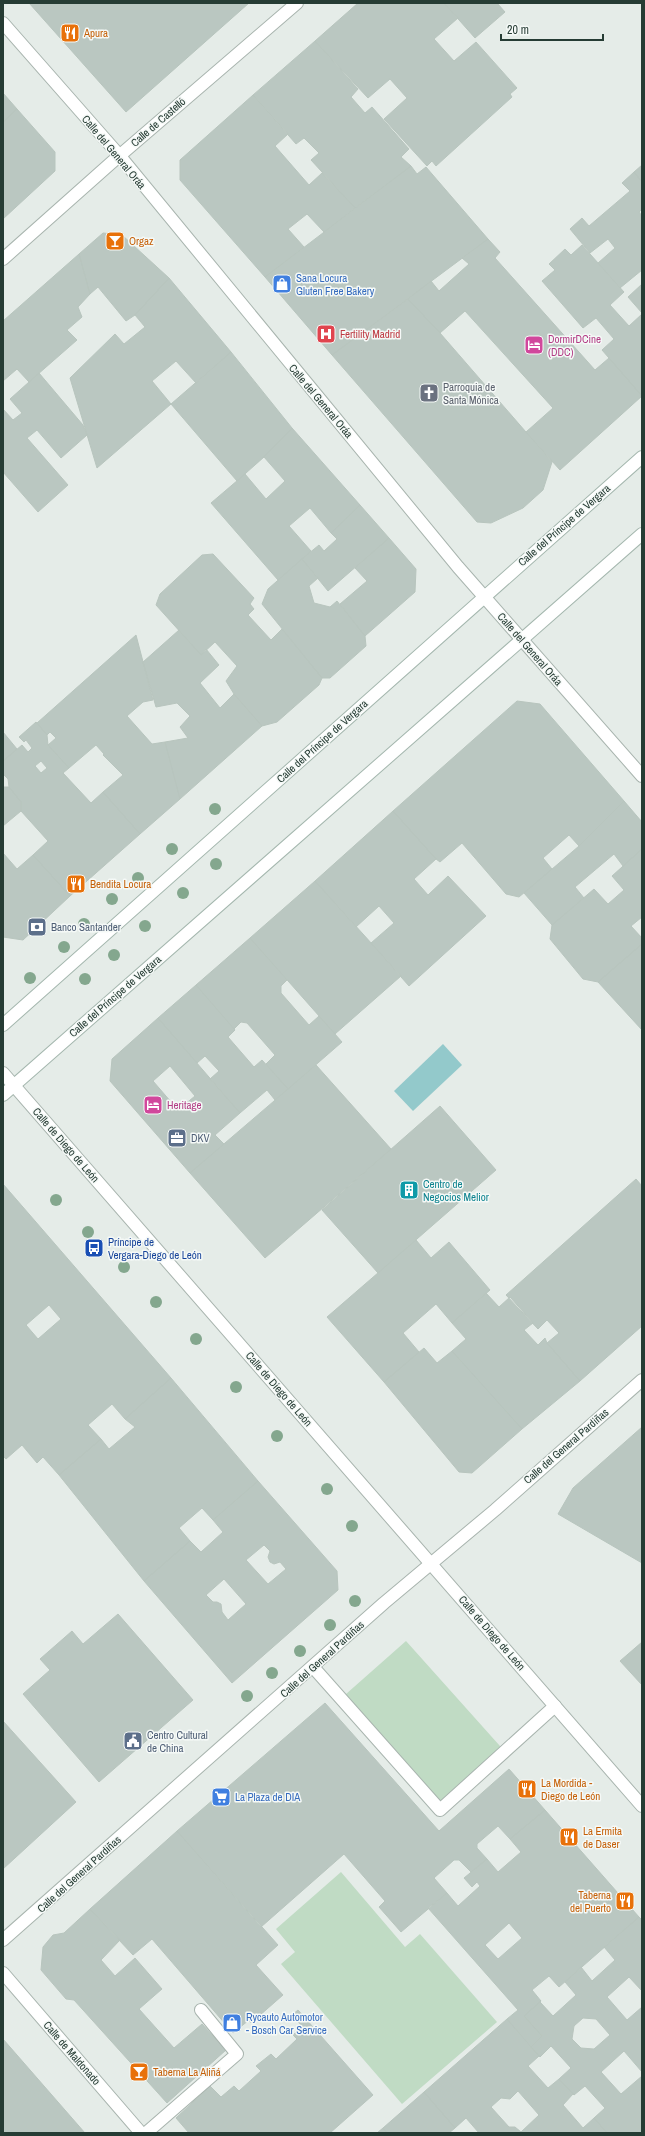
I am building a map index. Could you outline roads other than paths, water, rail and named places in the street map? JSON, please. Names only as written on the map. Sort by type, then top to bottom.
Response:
[{"type":"street","name":"Calle de Castelló","points":[[3,259],[119,155],[297,3]]},
{"type":"street","name":"Calle del General Oráa","points":[[3,23],[119,155],[149,194],[484,596],[642,776]]},
{"type":"street","name":"Calle del Príncipe de Vergara","points":[[3,1025],[642,457]]},
{"type":"street","name":"Calle del Príncipe de Vergara","points":[[3,1095],[642,534]]},
{"type":"street","name":"Calle de Diego de León","points":[[3,1073],[431,1562],[642,1806]]},
{"type":"street","name":"Calle del General Pardiñas","points":[[3,1940],[431,1562],[495,1510],[642,1380]]},
{"type":"street","points":[[313,1667],[440,1810],[555,1706]]},
{"type":"street","name":"Calle de Maldonado","points":[[3,1973],[141,2133]]},
{"type":"street","points":[[146,2133],[237,2054],[201,2010]]},
{"type":"water","points":[[443,1044],[462,1065],[413,1111],[394,1091]]},
{"type":"place","name":"Apura","points":[[70,33]]},
{"type":"place","name":"Orgaz","points":[[115,241]]},
{"type":"place","name":"Sana Locura Gluten Free Bakery","points":[[282,284]]},
{"type":"place","name":"Fertility Madrid","points":[[326,334]]},
{"type":"place","name":"DormirDCine (DDC)","points":[[534,345]]},
{"type":"place","name":"Parroquia de Santa Mónica","points":[[429,393]]},
{"type":"place","name":"Bendita Locura","points":[[76,884]]},
{"type":"place","name":"Banco Santander","points":[[37,927]]},
{"type":"place","name":"Heritage","points":[[153,1105]]},
{"type":"place","name":"DKV","points":[[177,1138]]},
{"type":"place","name":"Centro de Negocios Melior","points":[[409,1190]]},
{"type":"place","name":"Príncipe de Vergara-Diego de León","points":[[94,1248]]},
{"type":"place","name":"Centro Cultural de China","points":[[133,1741]]},
{"type":"place","name":"La Mordida - Diego de León","points":[[527,1789]]},
{"type":"place","name":"La Plaza de DIA","points":[[221,1797]]},
{"type":"place","name":"La Ermita de Daser","points":[[569,1837]]},
{"type":"place","name":"Taberna del Puerto","points":[[625,1901]]},
{"type":"place","name":"Rycauto Automotor - Bosch Car Service","points":[[232,2023]]},
{"type":"place","name":"Taberna La Aliñá","points":[[139,2072]]}]
